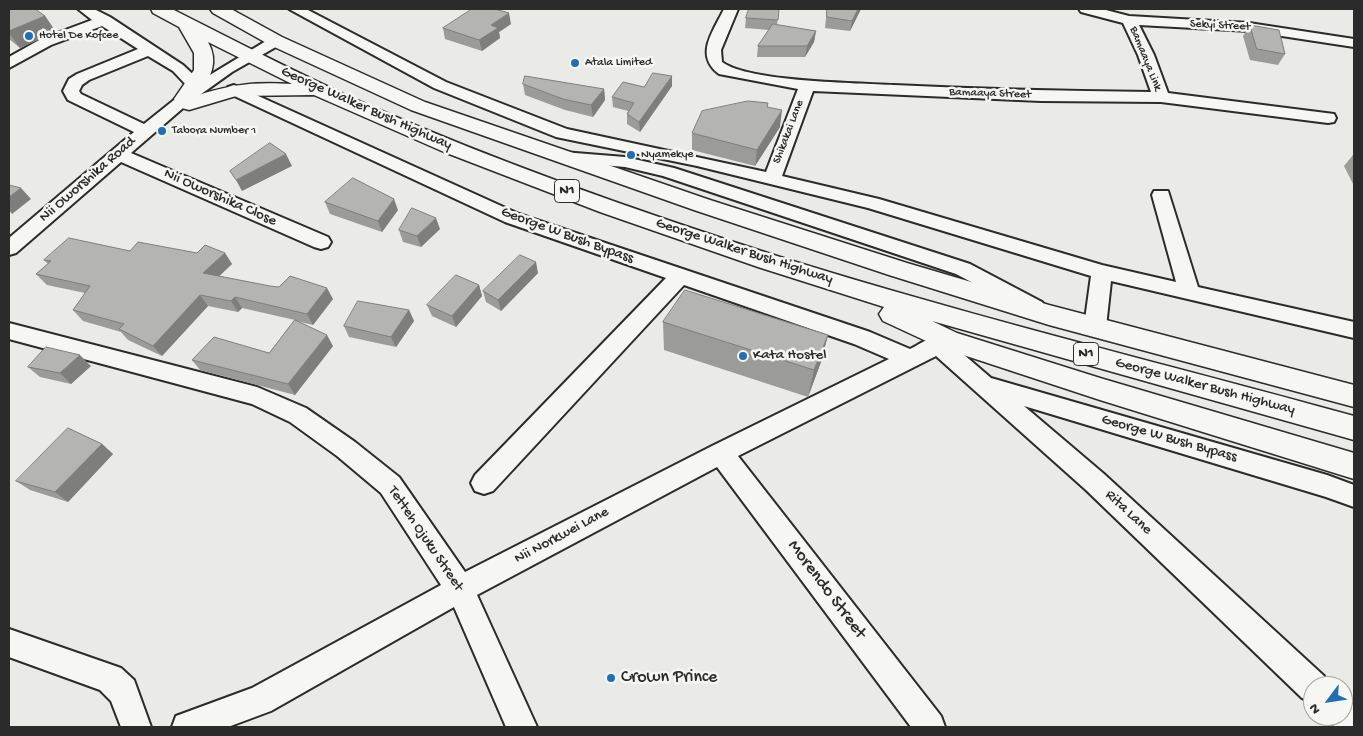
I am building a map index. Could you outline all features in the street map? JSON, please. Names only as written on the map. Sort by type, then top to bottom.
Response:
[{"type":"highway","name":"George Walker Bush Highway","points":[[159,9],[255,59],[398,126],[592,201],[819,278],[931,311],[1354,428]]},
{"type":"highway","name":"George Walker Bush Highway","points":[[219,9],[284,44],[418,106],[563,157],[898,270],[1096,327],[1354,396]]},
{"type":"highway","points":[[185,22],[195,34],[205,58],[203,76],[190,96]]},
{"type":"highway","points":[[190,96],[259,88],[321,91]]},
{"type":"highway","points":[[819,278],[943,342],[1354,466]]},
{"type":"street","points":[[85,9],[151,49],[178,68],[190,96]]},
{"type":"street","points":[[296,9],[440,85],[562,133],[772,179],[872,204],[1102,272],[1354,330]]},
{"type":"street","name":"Bamaaya Street","points":[[731,9],[713,50],[714,64],[724,71],[741,76],[807,86],[1041,96],[1161,98],[1328,118]]},
{"type":"street","name":"Sekyi Street","points":[[1086,9],[1129,20],[1249,27],[1354,43]]},
{"type":"street","points":[[9,63],[46,42],[104,20]]},
{"type":"street","name":"Bamaaya Link","points":[[1129,20],[1146,55],[1161,98]]},
{"type":"street","name":"Nii Oworshika Road","points":[[9,248],[145,131],[190,96],[284,44]]},
{"type":"street","points":[[145,131],[74,97],[72,91],[75,82],[83,77],[151,49]]},
{"type":"street","name":"Shikakai Lane","points":[[772,179],[807,86]]},
{"type":"street","name":"George W Bush Bypass","points":[[234,90],[512,218],[679,277],[862,338],[909,358]]},
{"type":"street","points":[[541,149],[562,133]]},
{"type":"street","name":"Nii Oworshika Close","points":[[119,154],[320,242]]},
{"type":"street","points":[[1161,195],[1190,293]]},
{"type":"street","points":[[1096,327],[1102,272]]},
{"type":"street","points":[[484,483],[679,277]]},
{"type":"street","name":"Tetteh Ojuku Street","points":[[9,331],[257,396],[298,415],[346,449],[390,485],[460,589],[522,727]]},
{"type":"street","name":"Nii Norkwei Lane","points":[[187,727],[260,700],[460,589],[721,453],[943,342]]},
{"type":"street","name":"Rita Lane","points":[[943,342],[983,384],[1095,482],[1303,678]]},
{"type":"street","name":"George W Bush Bypass","points":[[983,384],[1327,486],[1354,496]]},
{"type":"street","name":"Morendo Street","points":[[721,453],[930,727]]},
{"type":"street","points":[[9,643],[110,679],[123,691],[136,727]]},
{"type":"building","points":[[35,9],[45,16],[9,31],[9,10]]},
{"type":"building","points":[[472,9],[495,9],[509,13],[491,25],[498,28],[479,40],[443,28]]},
{"type":"building","points":[[749,9],[779,9],[778,20],[746,18]]},
{"type":"building","points":[[827,9],[858,9],[852,21],[827,17]]},
{"type":"building","points":[[773,24],[816,31],[807,46],[758,46]]},
{"type":"building","points":[[1250,25],[1279,30],[1285,54],[1257,49]]},
{"type":"building","points":[[653,73],[672,76],[639,122],[627,114],[634,103],[612,97],[623,82],[644,87]]},
{"type":"building","points":[[525,76],[604,89],[591,105],[563,99],[523,84]]},
{"type":"building","points":[[748,101],[768,103],[767,107],[782,110],[757,150],[692,133],[702,111]]},
{"type":"building","points":[[270,143],[286,154],[236,180],[230,171]]},
{"type":"building","points":[[353,178],[394,199],[378,221],[325,202]]},
{"type":"building","points":[[9,185],[21,188],[9,197]]},
{"type":"building","points":[[412,208],[436,218],[417,236],[399,230]]},
{"type":"building","points":[[69,238],[130,251],[138,242],[197,253],[205,245],[225,253],[203,273],[279,287],[290,276],[327,288],[307,314],[235,297],[231,301],[200,295],[153,346],[119,329],[124,324],[73,310],[90,286],[36,274],[51,261],[44,260]]},
{"type":"building","points":[[520,255],[536,262],[498,300],[483,291]]},
{"type":"building","points":[[456,275],[479,285],[452,316],[427,305]]},
{"type":"building","points":[[685,290],[828,335],[814,370],[663,322]]},
{"type":"building","points":[[358,301],[409,310],[391,337],[344,326]]},
{"type":"building","points":[[295,320],[327,335],[288,384],[192,360],[214,337],[269,353]]},
{"type":"building","points":[[46,347],[80,355],[60,373],[28,367]]},
{"type":"building","points":[[68,428],[102,444],[55,492],[16,481]]},
{"type":"place","name":"Hotel De Kofcee","points":[[29,36]]},
{"type":"place","name":"Atala Limited","points":[[575,63]]},
{"type":"place","name":"Tabora Number 1","points":[[162,131]]},
{"type":"place","name":"Nyamekye","points":[[631,155]]},
{"type":"place","name":"Kata Hostel","points":[[743,356]]},
{"type":"place","name":"Crown Prince","points":[[611,678]]}]
